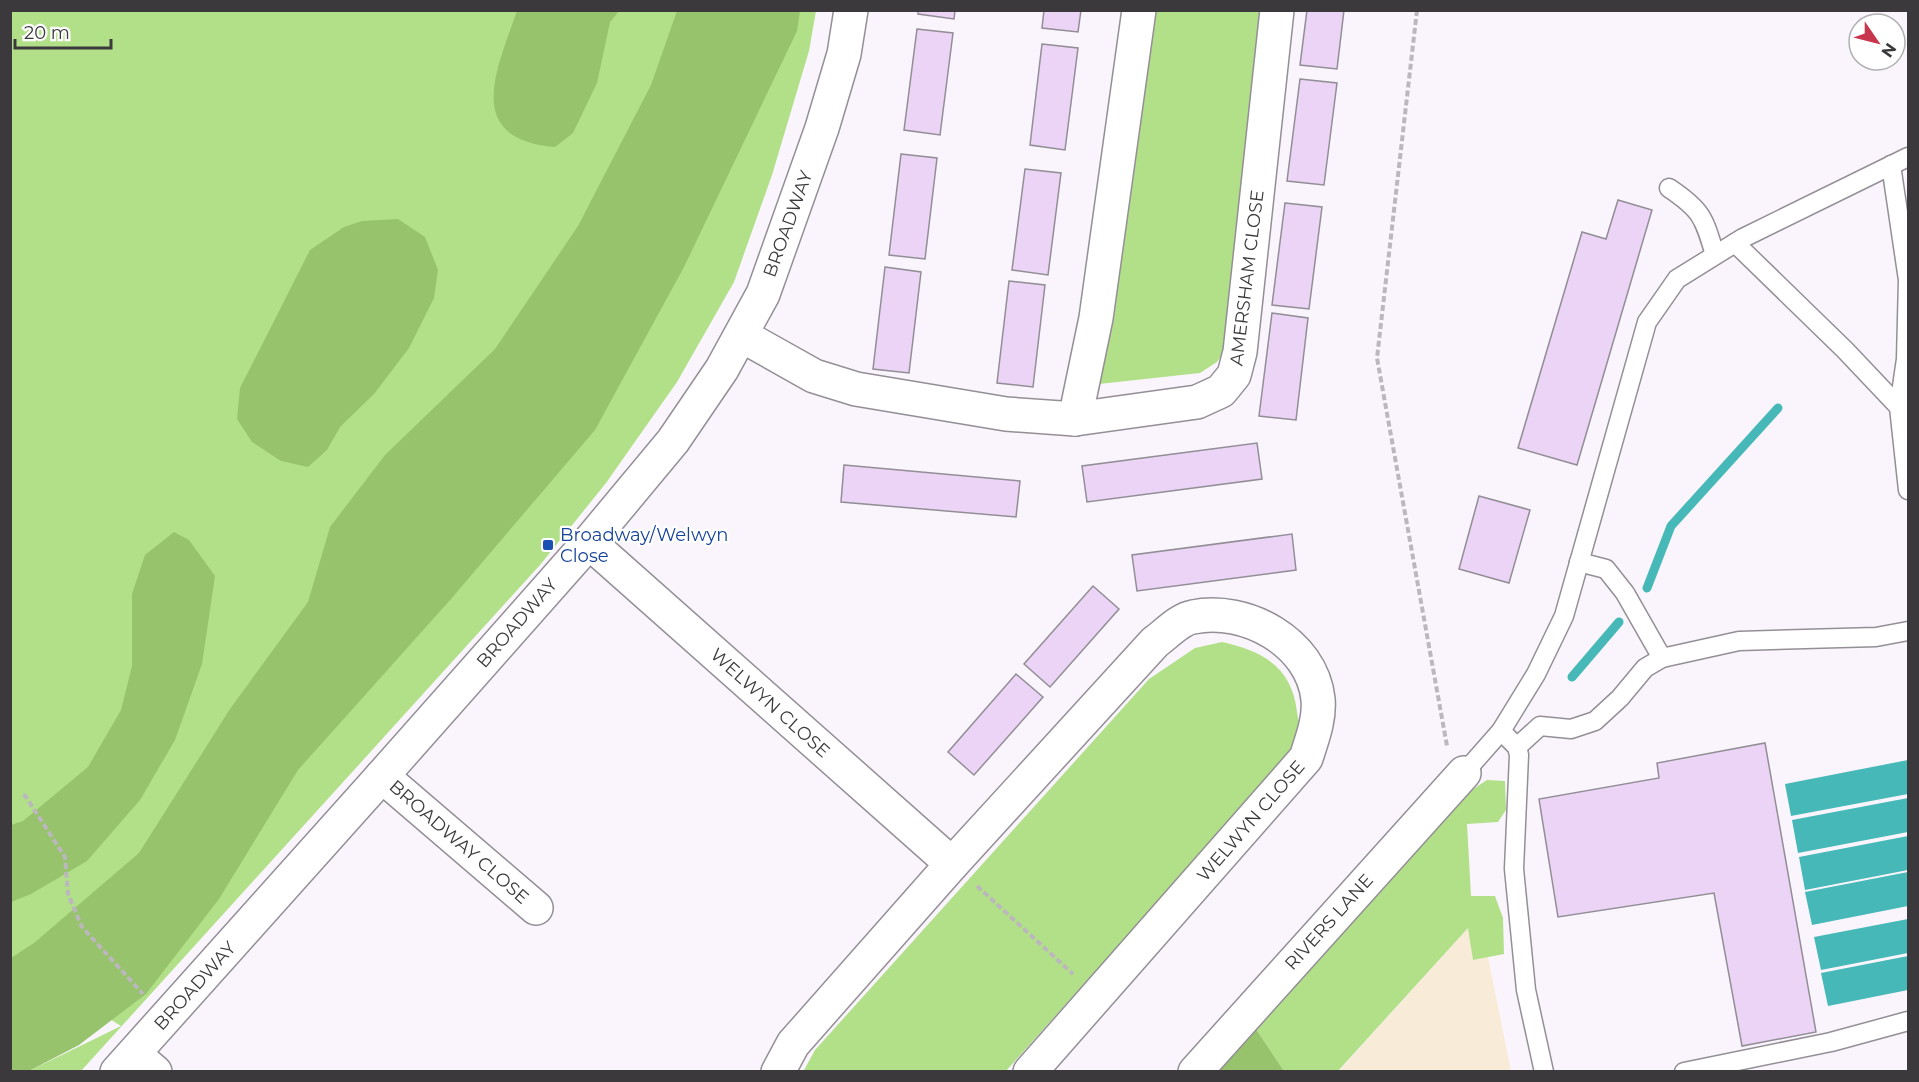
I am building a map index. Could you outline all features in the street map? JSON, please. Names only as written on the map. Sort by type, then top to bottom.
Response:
[{"type":"street","name":"BROADWAY","points":[[135,1066],[166,1019],[589,542],[673,441],[722,369],[763,294],[822,128],[844,54],[851,10]]},
{"type":"street","points":[[1075,419],[1096,318],[1138,10]]},
{"type":"street","name":"AMERSHAM CLOSE","points":[[741,335],[814,376],[856,389],[1006,414],[1075,419],[1197,402],[1221,391],[1234,375],[1240,352],[1277,10]]},
{"type":"street","name":"WELWYN CLOSE","points":[[589,542],[952,864]]},
{"type":"street","name":"WELWYN CLOSE","points":[[778,1071],[793,1044],[952,864],[1155,642],[1191,617],[1227,615],[1263,626],[1293,647],[1311,675],[1318,699],[1317,725],[1306,758],[1030,1071]]},
{"type":"street","name":"RIVERS LANE","points":[[1195,1071],[1464,773]]},
{"type":"street","name":"BROADWAY CLOSE","points":[[382,776],[536,908]]},
{"type":"lane","points":[[1464,773],[1501,731],[1536,674],[1564,616],[1647,322],[1677,279],[1735,243],[1908,156]]},
{"type":"lane","points":[[1891,165],[1908,280],[1906,359],[1899,407],[1908,490]]},
{"type":"lane","points":[[1669,188],[1694,204],[1702,216],[1715,255]]},
{"type":"lane","points":[[1735,243],[1845,350],[1899,407]]},
{"type":"lane","points":[[1579,562],[1606,569],[1625,593],[1662,658]]},
{"type":"lane","points":[[1517,747],[1540,726],[1571,729],[1595,721],[1620,698],[1645,668],[1662,658],[1739,641],[1876,636],[1908,631]]},
{"type":"lane","points":[[1501,731],[1517,747],[1521,767],[1514,869],[1526,990],[1544,1071]]},
{"type":"lane","points":[[1684,1071],[1831,1042],[1908,1021]]},
{"type":"path","points":[[1417,10],[1377,358],[1449,757],[1442,797]]},
{"type":"path","points":[[24,794],[64,857],[68,894],[82,927],[166,1019]]},
{"type":"path","points":[[952,864],[1098,996]]},
{"type":"shaded area","points":[[1469,927],[1473,960],[1488,957],[1511,1071],[1338,1072]]},
{"type":"green space","points":[[10,11],[816,11],[809,51],[772,175],[734,282],[677,382],[606,483],[540,565],[81,1071],[29,1071],[121,1026],[11,958]]},
{"type":"green space","points":[[517,11],[619,11],[610,22],[597,83],[573,133],[555,147],[526,141],[507,131],[497,116],[494,98],[496,77]]},
{"type":"green space","points":[[677,11],[800,11],[797,31],[684,267],[595,430],[451,599],[298,770],[219,899],[146,994],[79,1045],[29,1071],[11,1071],[11,958],[34,943],[139,853],[230,709],[308,602],[330,527],[385,455],[495,349],[578,226],[651,85]]},
{"type":"green space","points":[[1151,11],[1267,11],[1225,351],[1217,362],[1200,373],[1099,384]]},
{"type":"green space","points":[[398,219],[425,237],[438,270],[434,298],[409,348],[374,394],[340,427],[327,450],[308,467],[281,461],[252,442],[237,419],[240,388],[310,250],[344,227],[362,221]]},
{"type":"green space","points":[[174,532],[189,540],[215,576],[202,664],[175,740],[140,800],[87,861],[31,894],[11,902],[11,825],[23,821],[88,767],[121,710],[132,666],[132,594],[145,555]]},
{"type":"green space","points":[[1222,642],[1262,656],[1282,672],[1294,696],[1300,730],[1296,742],[1282,763],[1006,1071],[803,1072],[815,1050],[1149,679],[1195,648]]},
{"type":"green space","points":[[1487,780],[1505,781],[1506,810],[1498,822],[1467,824],[1471,896],[1495,896],[1503,918],[1504,954],[1473,960],[1468,928],[1338,1071],[1284,1071],[1254,1026],[1467,793]]},
{"type":"green space","points":[[1254,1026],[1284,1071],[1214,1072]]},
{"type":"water","points":[[1908,760],[1908,794],[1791,816],[1785,784]]},
{"type":"water","points":[[1908,798],[1908,832],[1798,853],[1792,820]]},
{"type":"water","points":[[1908,836],[1908,870],[1805,890],[1799,857]]},
{"type":"water","points":[[1908,872],[1908,906],[1812,925],[1805,892]]},
{"type":"water","points":[[1908,919],[1908,953],[1821,970],[1814,937]]},
{"type":"water","points":[[1908,956],[1908,990],[1828,1006],[1821,973]]},
{"type":"building","points":[[918,10],[955,10],[954,19],[918,14]]},
{"type":"building","points":[[1044,10],[1081,10],[1078,32],[1042,28]]},
{"type":"building","points":[[1307,10],[1344,10],[1337,69],[1300,65]]},
{"type":"building","points":[[917,29],[953,33],[940,135],[904,130]]},
{"type":"building","points":[[1042,44],[1078,48],[1065,150],[1030,145]]},
{"type":"building","points":[[1300,79],[1337,83],[1324,185],[1287,181]]},
{"type":"building","points":[[901,154],[937,158],[925,259],[889,255]]},
{"type":"building","points":[[1025,169],[1061,173],[1048,275],[1012,270]]},
{"type":"building","points":[[1618,200],[1652,210],[1577,465],[1518,448],[1582,232],[1606,239]]},
{"type":"building","points":[[1285,203],[1322,207],[1309,309],[1272,305]]},
{"type":"building","points":[[885,267],[921,272],[909,373],[873,369]]},
{"type":"building","points":[[1009,281],[1045,285],[1033,387],[997,383]]},
{"type":"building","points":[[1272,313],[1308,318],[1296,420],[1259,416]]},
{"type":"building","points":[[1257,443],[1262,479],[1087,502],[1082,466]]},
{"type":"building","points":[[844,465],[1020,481],[1016,517],[841,502]]},
{"type":"building","points":[[1479,496],[1530,510],[1509,583],[1459,569]]},
{"type":"building","points":[[1292,534],[1296,570],[1137,591],[1132,555]]},
{"type":"building","points":[[1093,586],[1119,609],[1050,687],[1024,664]]},
{"type":"building","points":[[1016,674],[1043,697],[974,775],[948,752]]},
{"type":"building","points":[[1765,743],[1816,1032],[1742,1046],[1714,893],[1558,917],[1539,799],[1659,778],[1657,763]]},
{"type":"waterway","points":[[1647,588],[1671,526],[1778,408]]},
{"type":"waterway","points":[[1572,677],[1619,622]]},
{"type":"place","name":"Broadway/Welwyn Close","points":[[548,545]]}]
